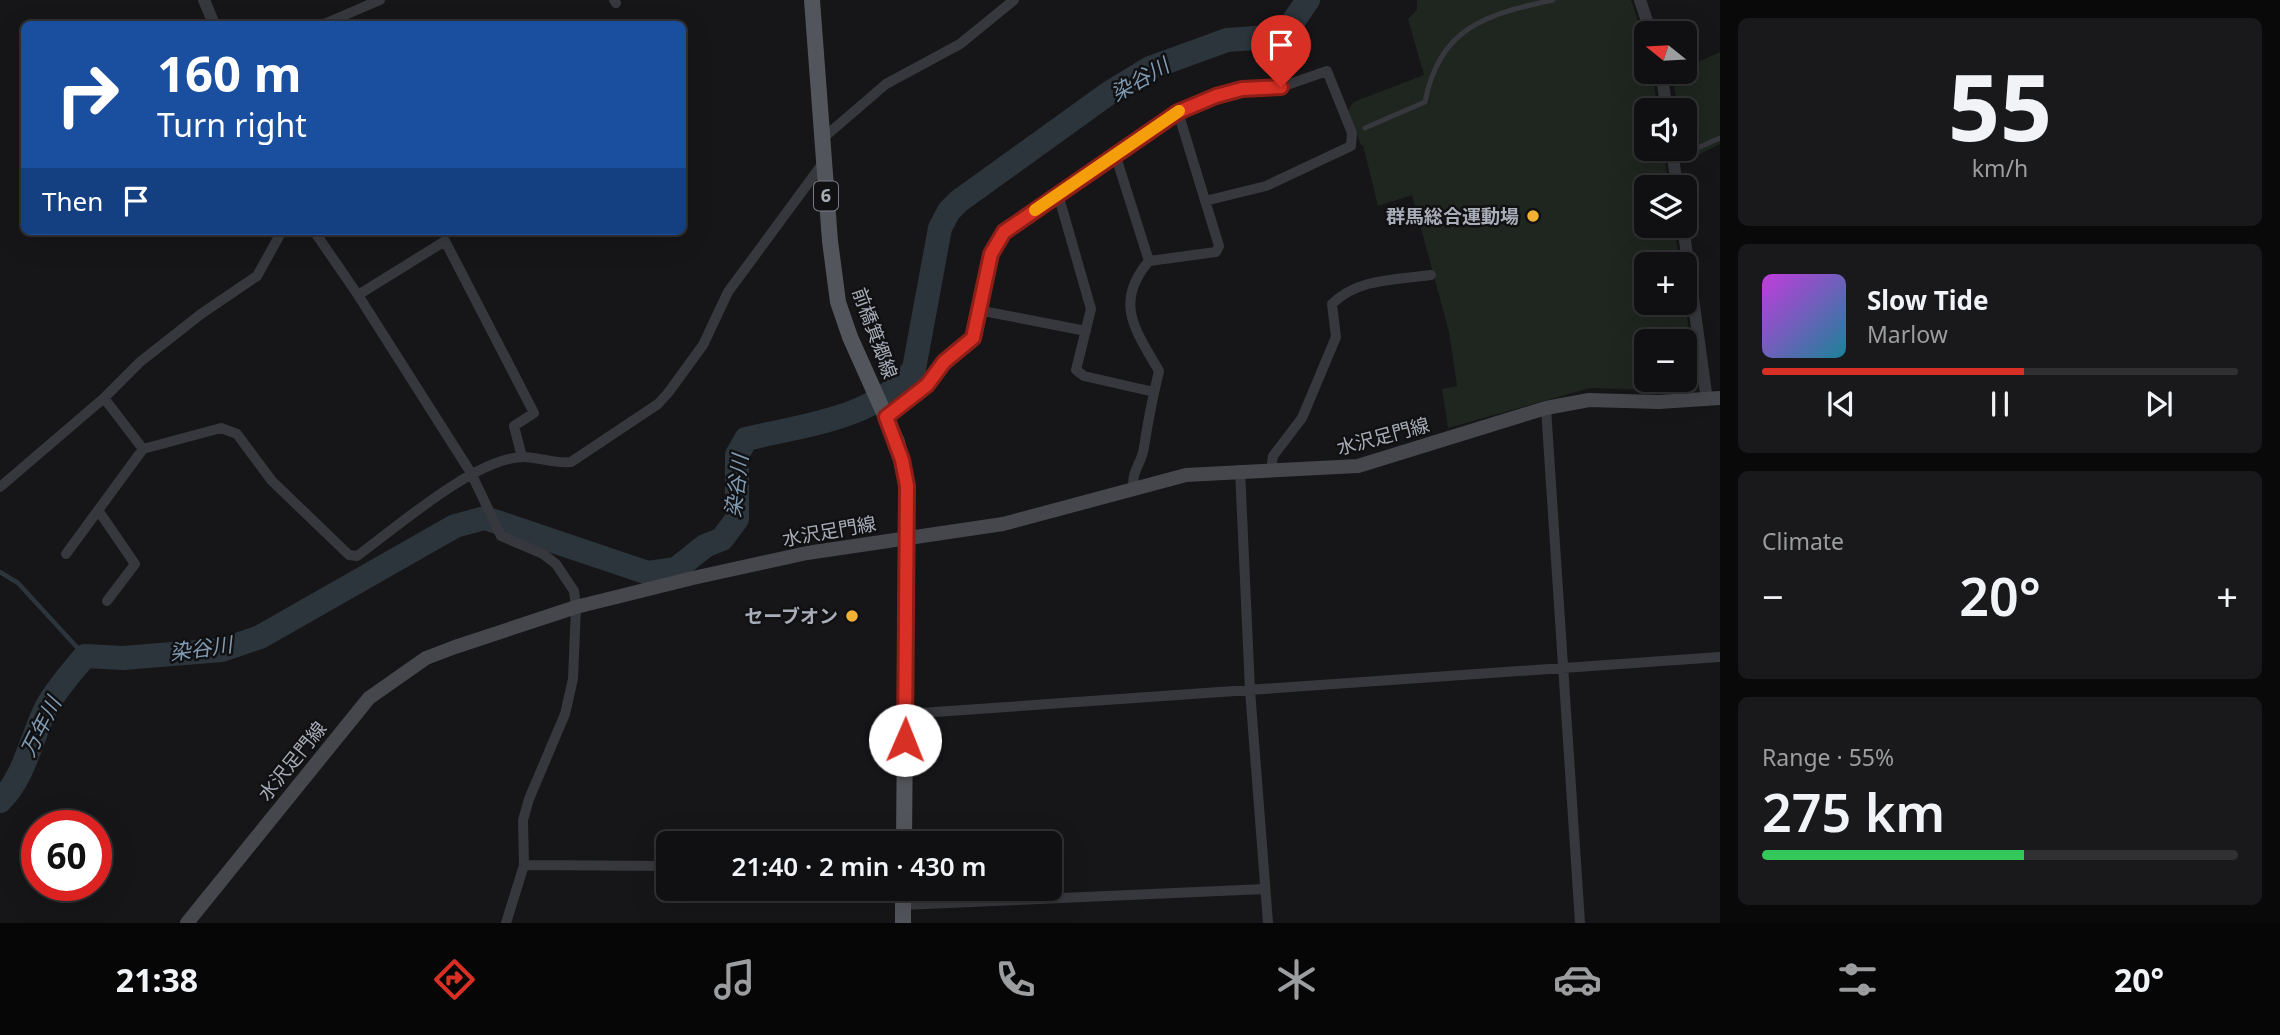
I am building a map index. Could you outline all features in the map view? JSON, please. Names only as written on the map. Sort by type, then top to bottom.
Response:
[{"type":"main road","name":"前橋箕郷線","points":[[813,1],[822,139],[838,302],[902,460],[907,486],[904,831]]},
{"type":"main road","name":"水沢足門線","points":[[187,923],[369,698],[426,658],[576,607],[807,553],[1003,524],[1186,475],[1240,470],[1358,466],[1546,408],[1588,400],[1713,399]]},
{"type":"main road","points":[[903,901],[903,923]]},
{"type":"street","points":[[204,0],[213,21]]},
{"type":"street","points":[[331,21],[380,0]]},
{"type":"street","points":[[822,139],[886,84],[976,34],[1014,0]]},
{"type":"street","points":[[1640,0],[1647,21]]},
{"type":"street","points":[[884,414],[927,385],[944,362],[973,338],[991,254],[1004,232],[1178,112],[1216,96],[1242,89],[1281,87],[1327,71],[1354,139],[1351,146],[1266,186],[1205,201]]},
{"type":"street","points":[[1133,489],[1132,473],[1144,449],[1159,370],[1130,320],[1136,277],[1149,261],[1216,252],[1219,246],[1178,112]]},
{"type":"street","points":[[1115,154],[1149,261]]},
{"type":"street","points":[[66,554],[143,449],[221,428],[237,435],[272,481],[349,555],[357,556],[471,473],[522,457],[558,464],[571,462],[658,404],[703,345],[728,292],[824,163]]},
{"type":"street","points":[[1058,194],[1086,282],[1091,309],[1076,370],[1084,376],[1154,392]]},
{"type":"street","points":[[0,487],[104,398],[140,362],[201,314],[257,276],[280,235]]},
{"type":"street","points":[[317,235],[471,473],[501,536],[543,554],[556,564],[573,591],[576,607],[573,678],[565,714],[528,799],[523,820],[524,866],[506,923]]},
{"type":"street","points":[[1685,238],[1713,399]]},
{"type":"street","points":[[358,295],[445,242],[534,413],[514,426],[522,457]]},
{"type":"street","points":[[1271,470],[1273,456],[1302,418],[1336,337],[1332,304],[1346,290],[1361,285],[1431,275]]},
{"type":"street","points":[[978,310],[1086,331]]},
{"type":"street","points":[[104,398],[143,449]]},
{"type":"street","points":[[1546,408],[1580,923]]},
{"type":"street","points":[[1240,470],[1250,690],[1268,923]]},
{"type":"street","points":[[98,510],[135,564],[107,601]]},
{"type":"street","points":[[906,714],[1720,657]]},
{"type":"street","points":[[524,866],[656,866]]},
{"type":"street","points":[[1062,893],[1265,889]]},
{"type":"lane","points":[[1366,128],[1425,102],[1438,60],[1455,38],[1482,18],[1553,0]]},
{"type":"lane","points":[[1697,146],[1720,138]]},
{"type":"shaded area","name":"群馬総合運動場","points":[[1417,0],[1631,0],[1638,21],[1634,21],[1634,84],[1654,84],[1656,98],[1634,98],[1634,161],[1665,161],[1667,175],[1634,175],[1634,238],[1676,238],[1678,252],[1634,252],[1634,315],[1687,315],[1689,329],[1634,329],[1634,389],[1590,388],[1448,428],[1442,389],[1457,386],[1449,332],[1412,195],[1378,206],[1363,145],[1348,111],[1353,102],[1424,75],[1408,19],[1417,10]]},
{"type":"shaded area","points":[[1720,52],[1720,144],[1697,156],[1697,98],[1676,98],[1674,84],[1698,84],[1698,62]]},
{"type":"waterway","name":"染谷川","points":[[0,801],[16,781],[50,701],[85,656],[123,658],[222,650],[260,637],[455,526],[485,518],[648,573],[676,569],[705,546],[722,539],[737,519],[737,455],[746,439],[837,418],[859,409],[898,386],[914,369],[940,228],[949,211],[959,201],[1109,93],[1150,68],[1227,40],[1269,37],[1288,29],[1308,0]]},
{"type":"waterway","name":"染谷川","points":[[0,572],[18,583],[85,656]]},
{"type":"slow traffic","points":[[1035,210],[1179,111]]},
{"type":"place","name":"群馬総合運動場","points":[[1533,216]]},
{"type":"place","name":"セーブオン","points":[[852,616]]},
{"type":"route","points":[[905,740],[907,486],[897,442],[886,417],[927,385],[944,362],[973,338],[991,254],[1004,232],[1178,112],[1216,96],[1242,89],[1281,87]]},
{"type":"water label","name":"万年川","points":[[41,727]]}]
